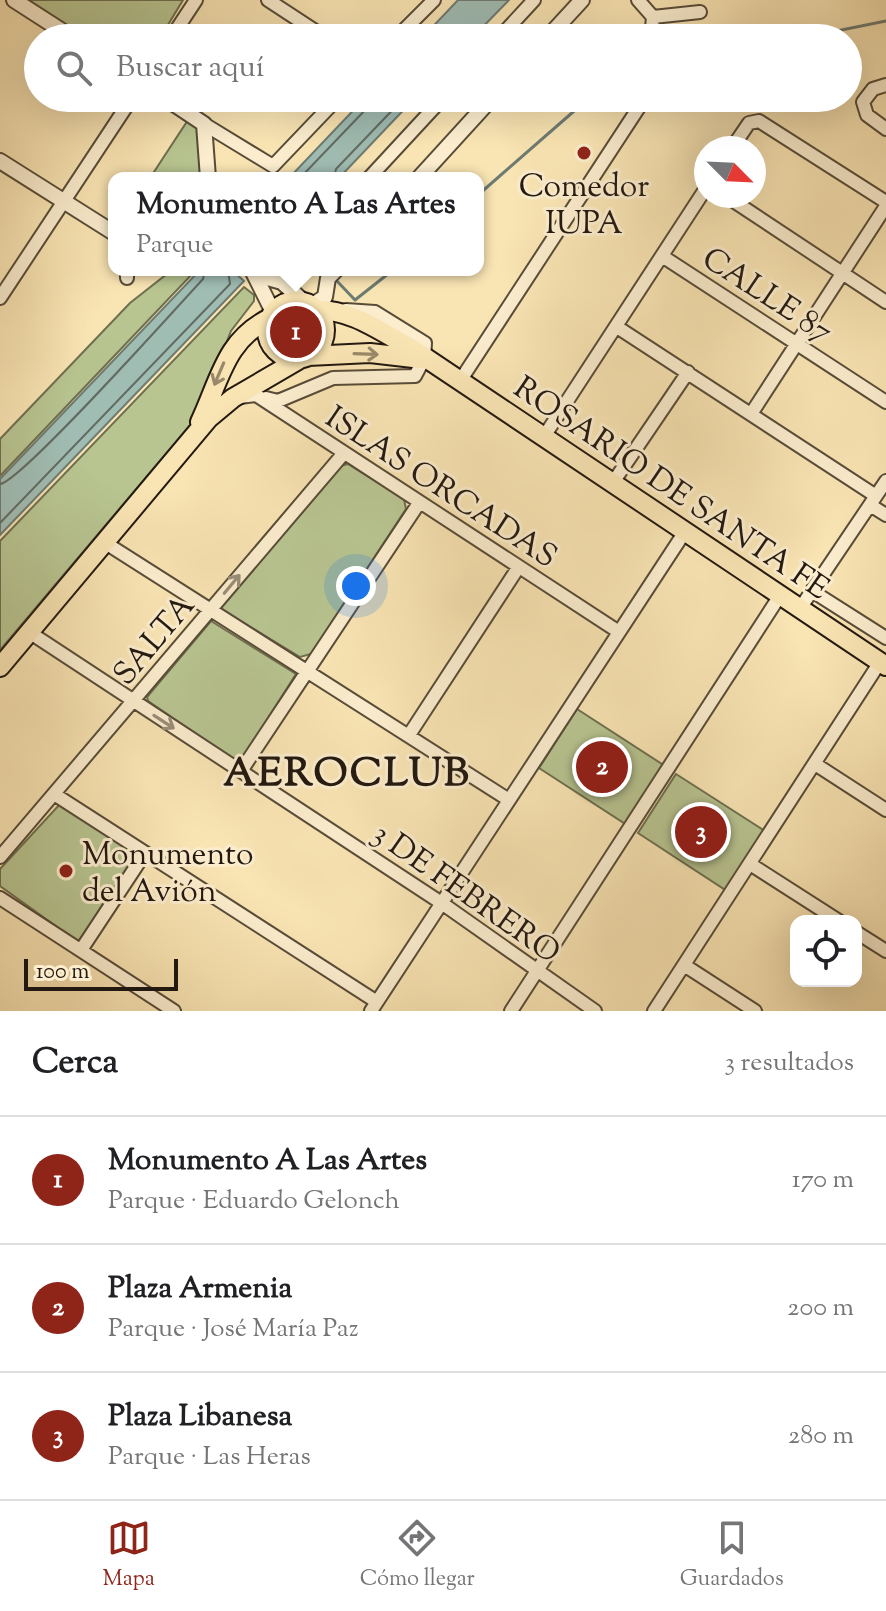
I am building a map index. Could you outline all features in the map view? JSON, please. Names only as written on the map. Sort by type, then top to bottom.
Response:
[{"type":"main road","points":[[0,667],[185,444],[200,421],[232,347],[244,333],[291,302],[316,307],[323,321],[324,335],[319,347],[233,398],[185,444]]},
{"type":"main road","name":"ROSARIO DE SANTA FE","points":[[316,307],[356,318],[460,381],[614,481],[779,597],[883,664]]},
{"type":"main road","points":[[272,315],[267,330],[272,347],[282,355],[304,357]]},
{"type":"main road","name":"ROSARIO DE SANTA FE","points":[[304,357],[370,353],[424,359]]},
{"type":"street","points":[[14,0],[51,24]]},
{"type":"street","points":[[180,24],[196,0]]},
{"type":"street","points":[[268,0],[305,24]]},
{"type":"street","points":[[410,24],[434,0]]},
{"type":"street","points":[[512,24],[534,0]]},
{"type":"street","points":[[560,24],[582,0]]},
{"type":"street","points":[[638,0],[653,17],[652,24]]},
{"type":"street","points":[[653,17],[700,12]]},
{"type":"street","points":[[886,85],[873,89],[863,102],[867,115],[886,129]]},
{"type":"street","points":[[0,298],[123,112]]},
{"type":"street","points":[[186,112],[273,166],[325,112]]},
{"type":"street","points":[[375,172],[430,112]]},
{"type":"street","points":[[424,172],[479,112]]},
{"type":"street","points":[[460,381],[636,112]]},
{"type":"street","points":[[740,136],[749,123],[759,121],[886,204],[751,414]]},
{"type":"street","points":[[204,124],[208,172]]},
{"type":"street","points":[[0,161],[108,229]]},
{"type":"street","points":[[545,435],[694,207]]},
{"type":"street","points":[[744,208],[886,302]]},
{"type":"street","name":"CALLE 87","points":[[662,256],[886,402]]},
{"type":"street","points":[[256,276],[272,315]]},
{"type":"street","points":[[286,276],[316,307],[325,297],[330,276]]},
{"type":"street","points":[[617,327],[751,414],[873,501],[886,515]]},
{"type":"street","points":[[233,398],[256,395],[278,401],[333,378],[415,376],[424,359]]},
{"type":"street","points":[[614,481],[688,372]]},
{"type":"street","name":"ISLAS ORCADAS","points":[[256,395],[619,632]]},
{"type":"street","name":"SALTA","points":[[0,857],[344,453]]},
{"type":"street","points":[[799,610],[886,481]]},
{"type":"street","points":[[241,771],[419,503]]},
{"type":"street","points":[[54,794],[374,1006],[686,530]]},
{"type":"street","points":[[104,542],[509,800]]},
{"type":"street","points":[[409,735],[518,568]]},
{"type":"street","points":[[812,591],[886,638]]},
{"type":"street","points":[[511,1011],[779,597]]},
{"type":"street","name":"3 DE FEBRERO","points":[[29,632],[443,904],[595,1011]]},
{"type":"street","points":[[654,1011],[883,664]]},
{"type":"street","points":[[815,764],[886,810]]},
{"type":"street","points":[[81,950],[145,853]]},
{"type":"street","points":[[750,864],[830,915]]},
{"type":"street","points":[[0,898],[174,1011]]},
{"type":"street","points":[[862,936],[886,951]]},
{"type":"street","points":[[684,965],[755,1011]]},
{"type":"green space","points":[[19,0],[183,0],[168,24],[57,24]]},
{"type":"green space","points":[[188,120],[197,127],[201,172],[154,172]]},
{"type":"green space","points":[[164,276],[190,276],[0,476],[0,439],[130,303]]},
{"type":"green space","points":[[244,287],[254,295],[254,301],[231,331],[197,417],[0,650],[0,541]]},
{"type":"green space","points":[[296,312],[310,318],[316,332],[310,346],[296,352],[282,346],[276,332],[282,318]]},
{"type":"green space","points":[[348,464],[404,499],[406,509],[311,654],[300,657],[222,610],[222,604],[340,466]]},
{"type":"green space","points":[[211,621],[296,674],[242,759],[233,759],[148,701],[147,697]]},
{"type":"green space","points":[[577,709],[665,766],[627,825],[539,768]]},
{"type":"green space","points":[[676,774],[765,831],[727,891],[638,833]]},
{"type":"green space","points":[[60,804],[141,856],[81,944],[0,886],[0,869]]},
{"type":"water","points":[[458,0],[509,0],[486,24],[435,24]]},
{"type":"water","points":[[352,112],[402,112],[345,172],[295,172]]},
{"type":"water","points":[[194,276],[239,276],[244,281],[0,535],[0,479]]},
{"type":"waterway","points":[[862,26],[886,21]]},
{"type":"waterway","points":[[484,190],[573,112]]},
{"type":"waterway","points":[[336,280],[355,300],[385,276]]},
{"type":"place","name":"Comedor IUPA","points":[[584,153]]},
{"type":"place","name":"Monumento A Las Artes","points":[[296,332]]},
{"type":"place","name":"Plaza Armenia","points":[[602,767]]},
{"type":"place","name":"Plaza Libanesa","points":[[701,832]]},
{"type":"place","name":"Monumento del Avión","points":[[66,871]]},
{"type":"district","name":"AEROCLUB","points":[[347,771]]}]
